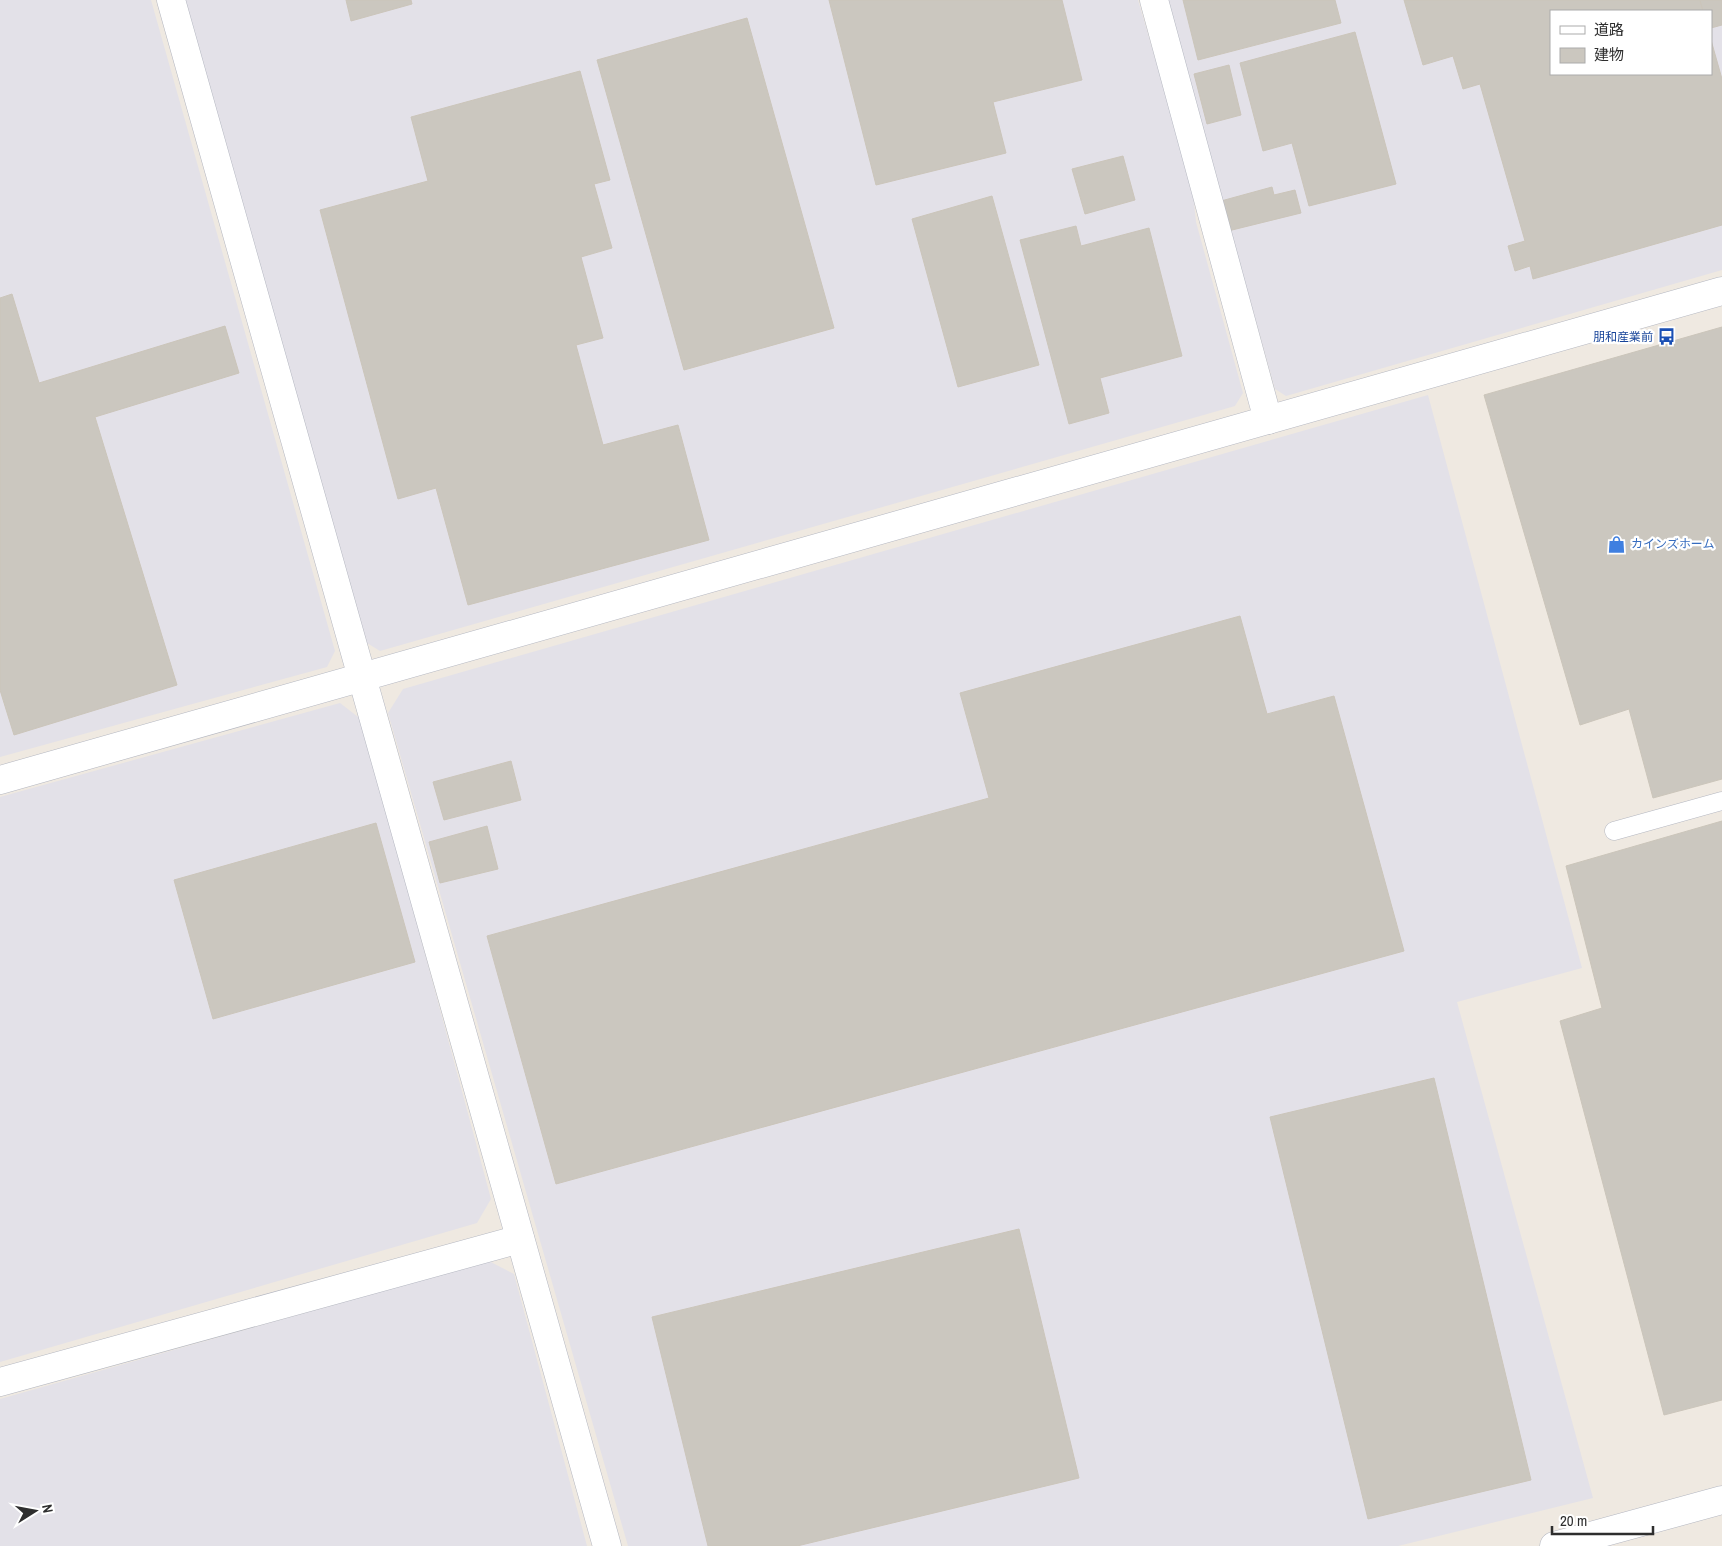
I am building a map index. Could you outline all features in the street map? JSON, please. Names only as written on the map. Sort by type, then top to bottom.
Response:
[{"type":"street","points":[[171,0],[607,1546]]},
{"type":"street","points":[[1154,0],[1268,420]]},
{"type":"street","points":[[0,780],[1722,291]]},
{"type":"street","points":[[0,1382],[520,1239]]},
{"type":"street","points":[[1554,1546],[1604,1540],[1722,1500]]},
{"type":"lane","points":[[1614,830],[1722,801]]},
{"type":"shaded area","points":[[0,0],[151,0],[335,651],[327,667],[0,757]]},
{"type":"shaded area","points":[[185,0],[1138,0],[1192,184],[1196,222],[1243,393],[1235,406],[380,651],[367,643]]},
{"type":"shaded area","points":[[1166,0],[1722,0],[1722,270],[1286,396],[1275,389]]},
{"type":"shaded area","points":[[1428,395],[1582,968],[1457,1002],[1593,1498],[1398,1546],[628,1546],[388,713],[403,689]]},
{"type":"shaded area","points":[[340,703],[362,720],[491,1199],[477,1223],[0,1362],[0,797]]},
{"type":"shaded area","points":[[489,1261],[514,1274],[587,1546],[0,1546],[0,1399]]},
{"type":"building","points":[[346,0],[411,0],[412,4],[351,21]]},
{"type":"building","points":[[829,0],[1062,0],[1082,80],[993,102],[1006,153],[876,185]]},
{"type":"building","points":[[1183,0],[1335,0],[1341,23],[1198,60]]},
{"type":"building","points":[[1404,0],[1700,0],[1703,10],[1550,10],[1550,75],[1712,75],[1712,44],[1722,79],[1722,225],[1533,279],[1530,266],[1515,271],[1508,246],[1525,241],[1480,84],[1463,89],[1453,56],[1423,65]]},
{"type":"building","points":[[1700,0],[1722,0],[1722,25],[1712,28],[1712,10],[1703,10]]},
{"type":"building","points":[[747,18],[834,328],[684,370],[597,60]]},
{"type":"building","points":[[1355,32],[1396,184],[1309,206],[1292,143],[1263,151],[1240,63]]},
{"type":"building","points":[[1229,65],[1241,115],[1207,124],[1194,74]]},
{"type":"building","points":[[580,71],[610,180],[594,184],[612,248],[581,257],[603,338],[576,345],[603,445],[678,425],[709,540],[468,605],[436,488],[398,499],[320,210],[428,181],[411,117]]},
{"type":"building","points":[[1123,156],[1135,200],[1085,214],[1072,169]]},
{"type":"building","points":[[1272,187],[1274,195],[1295,190],[1301,213],[1228,231],[1221,201]]},
{"type":"building","points":[[992,196],[1039,365],[958,387],[912,219]]},
{"type":"building","points":[[1076,226],[1081,246],[1149,228],[1182,356],[1100,378],[1109,413],[1069,424],[1020,240]]},
{"type":"building","points":[[12,294],[39,383],[225,326],[239,373],[95,417],[177,685],[14,735],[0,690],[0,298]]},
{"type":"building","points":[[1722,327],[1722,779],[1653,798],[1629,709],[1580,725],[1484,395]]},
{"type":"building","points":[[1240,616],[1267,714],[1334,696],[1404,951],[556,1184],[487,936],[989,798],[960,693]]},
{"type":"building","points":[[511,761],[521,800],[444,820],[433,782]]},
{"type":"building","points":[[1722,821],[1722,1400],[1664,1415],[1560,1021],[1602,1008],[1566,866]]},
{"type":"building","points":[[376,823],[415,962],[213,1019],[174,880]]},
{"type":"building","points":[[487,826],[498,869],[440,883],[429,842]]},
{"type":"building","points":[[1434,1078],[1531,1480],[1368,1519],[1270,1117]]},
{"type":"building","points":[[1019,1229],[1079,1478],[797,1546],[708,1546],[652,1317]]},
{"type":"place","name":"朋和産業前","points":[[1667,337]]},
{"type":"place","name":"カインズホーム","points":[[1617,544]]}]
